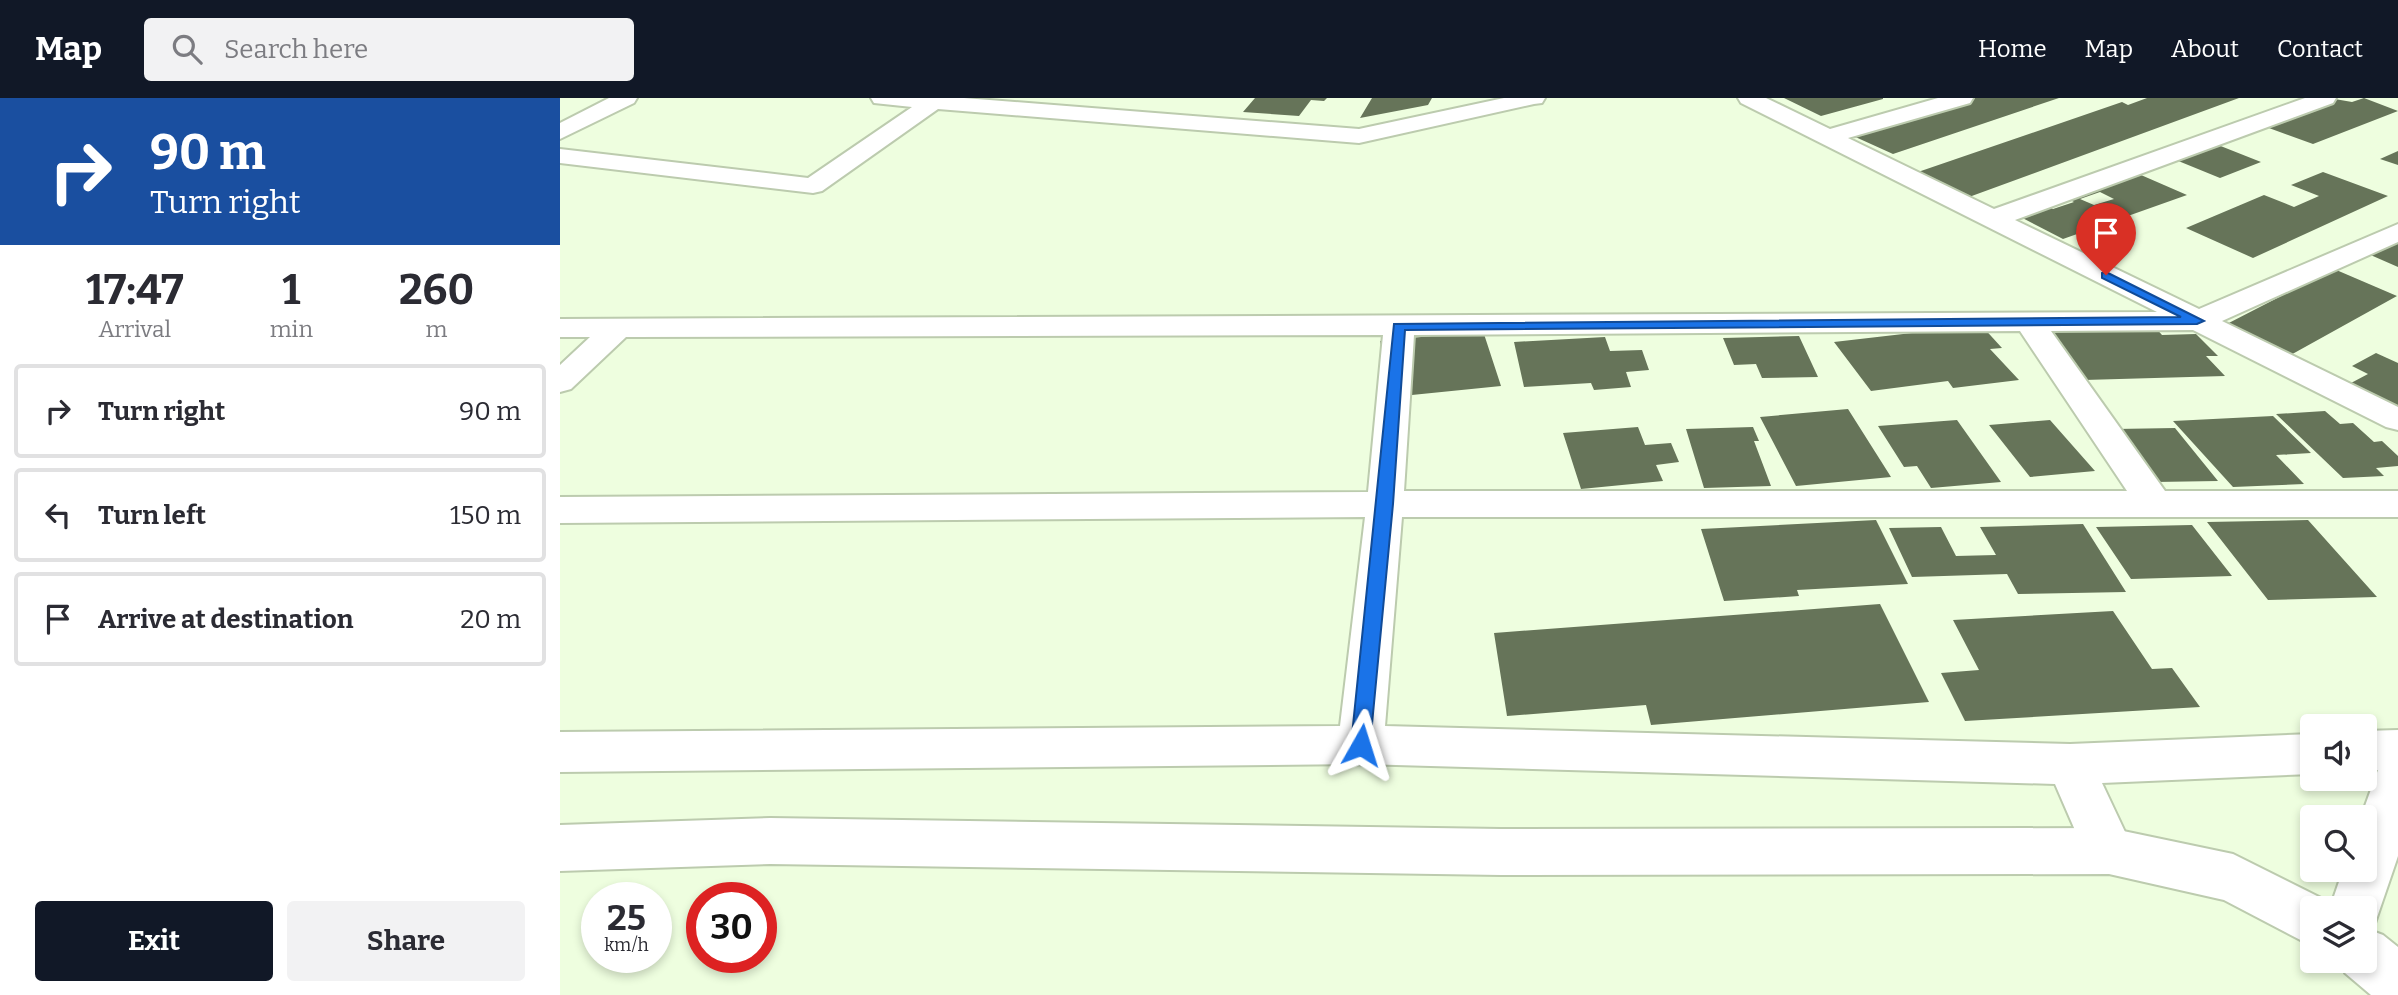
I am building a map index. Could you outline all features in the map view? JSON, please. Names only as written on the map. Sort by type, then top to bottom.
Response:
[{"type":"street","points":[[560,132],[626,98]]},
{"type":"street","points":[[882,98],[937,100],[1359,136],[1534,98]]},
{"type":"street","points":[[1439,119],[1449,98]]},
{"type":"street","points":[[1749,98],[2398,420]]},
{"type":"street","points":[[1828,137],[1962,98]]},
{"type":"street","points":[[1992,219],[2325,98]]},
{"type":"street","points":[[560,156],[813,186],[937,100]]},
{"type":"street","points":[[1226,126],[1242,107]]},
{"type":"street","points":[[560,328],[1399,327],[2197,321],[2398,232]]},
{"type":"street","points":[[2030,323],[2154,503]]},
{"type":"street","points":[[1361,745],[1399,327]]},
{"type":"street","points":[[560,382],[617,329]]},
{"type":"street","points":[[560,510],[1385,504],[2398,504]]},
{"type":"street","points":[[560,752],[1361,745],[2070,764],[2300,754]]},
{"type":"street","points":[[2377,751],[2398,750]]},
{"type":"street","points":[[2070,764],[2109,851]]},
{"type":"street","points":[[2360,896],[2398,778]]},
{"type":"street","points":[[560,848],[770,841],[1501,852],[2109,851],[2232,878],[2300,915]]},
{"type":"street","points":[[2377,965],[2398,982]]},
{"type":"building","points":[[1255,98],[1327,98],[1324,101],[1311,100],[1299,116],[1243,112]]},
{"type":"building","points":[[1372,98],[1432,98],[1428,105],[1360,118]]},
{"type":"building","points":[[1784,98],[1883,98],[1883,99],[1821,116]]},
{"type":"building","points":[[1967,98],[2059,98],[1893,154],[1851,135]]},
{"type":"building","points":[[2147,98],[2239,98],[1969,197],[1918,172],[2122,102],[2128,105]]},
{"type":"building","points":[[2329,98],[2352,102],[2364,98],[2398,111],[2313,144],[2258,124]]},
{"type":"building","points":[[2213,143],[2261,162],[2220,178],[2171,158]]},
{"type":"building","points":[[2398,151],[2398,165],[2380,159]]},
{"type":"building","points":[[2323,172],[2388,196],[2253,258],[2186,228],[2264,195],[2294,207],[2319,196],[2291,185]]},
{"type":"building","points":[[2141,175],[2187,195],[2063,239],[2009,211],[2038,201],[2053,209],[2074,202],[2060,195],[2092,191]],"holes":[[[2100,192],[2114,199],[2094,205],[2080,199]]]},
{"type":"building","points":[[2398,237],[2398,267],[2366,253]]},
{"type":"building","points":[[2334,269],[2397,296],[2287,357],[2223,326]]},
{"type":"building","points":[[2040,324],[2154,326],[2162,335],[2196,334],[2218,356],[2206,356],[2225,376],[2084,380]]},
{"type":"building","points":[[1981,325],[2002,348],[1990,349],[2019,380],[1953,388],[1948,381],[1871,391],[1834,342]]},
{"type":"building","points":[[1483,331],[1501,386],[1392,397],[1380,341]]},
{"type":"building","points":[[1799,336],[1818,377],[1762,378],[1756,364],[1734,365],[1723,338]]},
{"type":"building","points":[[1605,337],[1610,351],[1642,350],[1649,370],[1626,372],[1631,387],[1594,390],[1591,383],[1524,387],[1514,342]]},
{"type":"building","points":[[2376,353],[2398,363],[2398,406],[2351,383],[2368,374],[2352,366]]},
{"type":"building","points":[[1848,409],[1891,477],[1796,486],[1760,417]]},
{"type":"building","points":[[2325,411],[2340,424],[2353,423],[2374,442],[2382,441],[2398,456],[2398,466],[2376,468],[2384,476],[2343,478],[2276,414]]},
{"type":"building","points":[[2273,416],[2311,453],[2276,455],[2304,484],[2233,487],[2173,421]]},
{"type":"building","points":[[1957,420],[2001,482],[1931,488],[1917,466],[1904,467],[1878,426]]},
{"type":"building","points":[[2050,420],[2095,471],[2030,477],[1989,425]]},
{"type":"building","points":[[1638,427],[1645,445],[1671,443],[1679,462],[1656,465],[1663,481],[1581,489],[1563,433]]},
{"type":"building","points":[[1753,427],[1759,441],[1754,441],[1771,486],[1704,488],[1686,429]]},
{"type":"building","points":[[2175,428],[2218,481],[2155,482],[2116,429]]},
{"type":"building","points":[[1876,520],[1908,584],[1797,590],[1799,596],[1724,601],[1701,529]]},
{"type":"building","points":[[2308,520],[2377,597],[2268,600],[2207,522]]},
{"type":"building","points":[[2083,524],[2126,592],[2018,594],[2007,574],[1912,577],[1889,528],[1941,527],[1956,556],[1996,555],[1980,527]]},
{"type":"building","points":[[2192,525],[2232,576],[2131,579],[2096,527]]},
{"type":"building","points":[[1880,604],[1929,702],[1651,725],[1646,705],[1507,716],[1494,633]]},
{"type":"building","points":[[2113,611],[2152,669],[2172,668],[2200,707],[1965,721],[1941,673],[1979,670],[1953,620]]},
{"type":"route","points":[[1361,745],[1399,327],[2197,321],[2106,275]]}]
